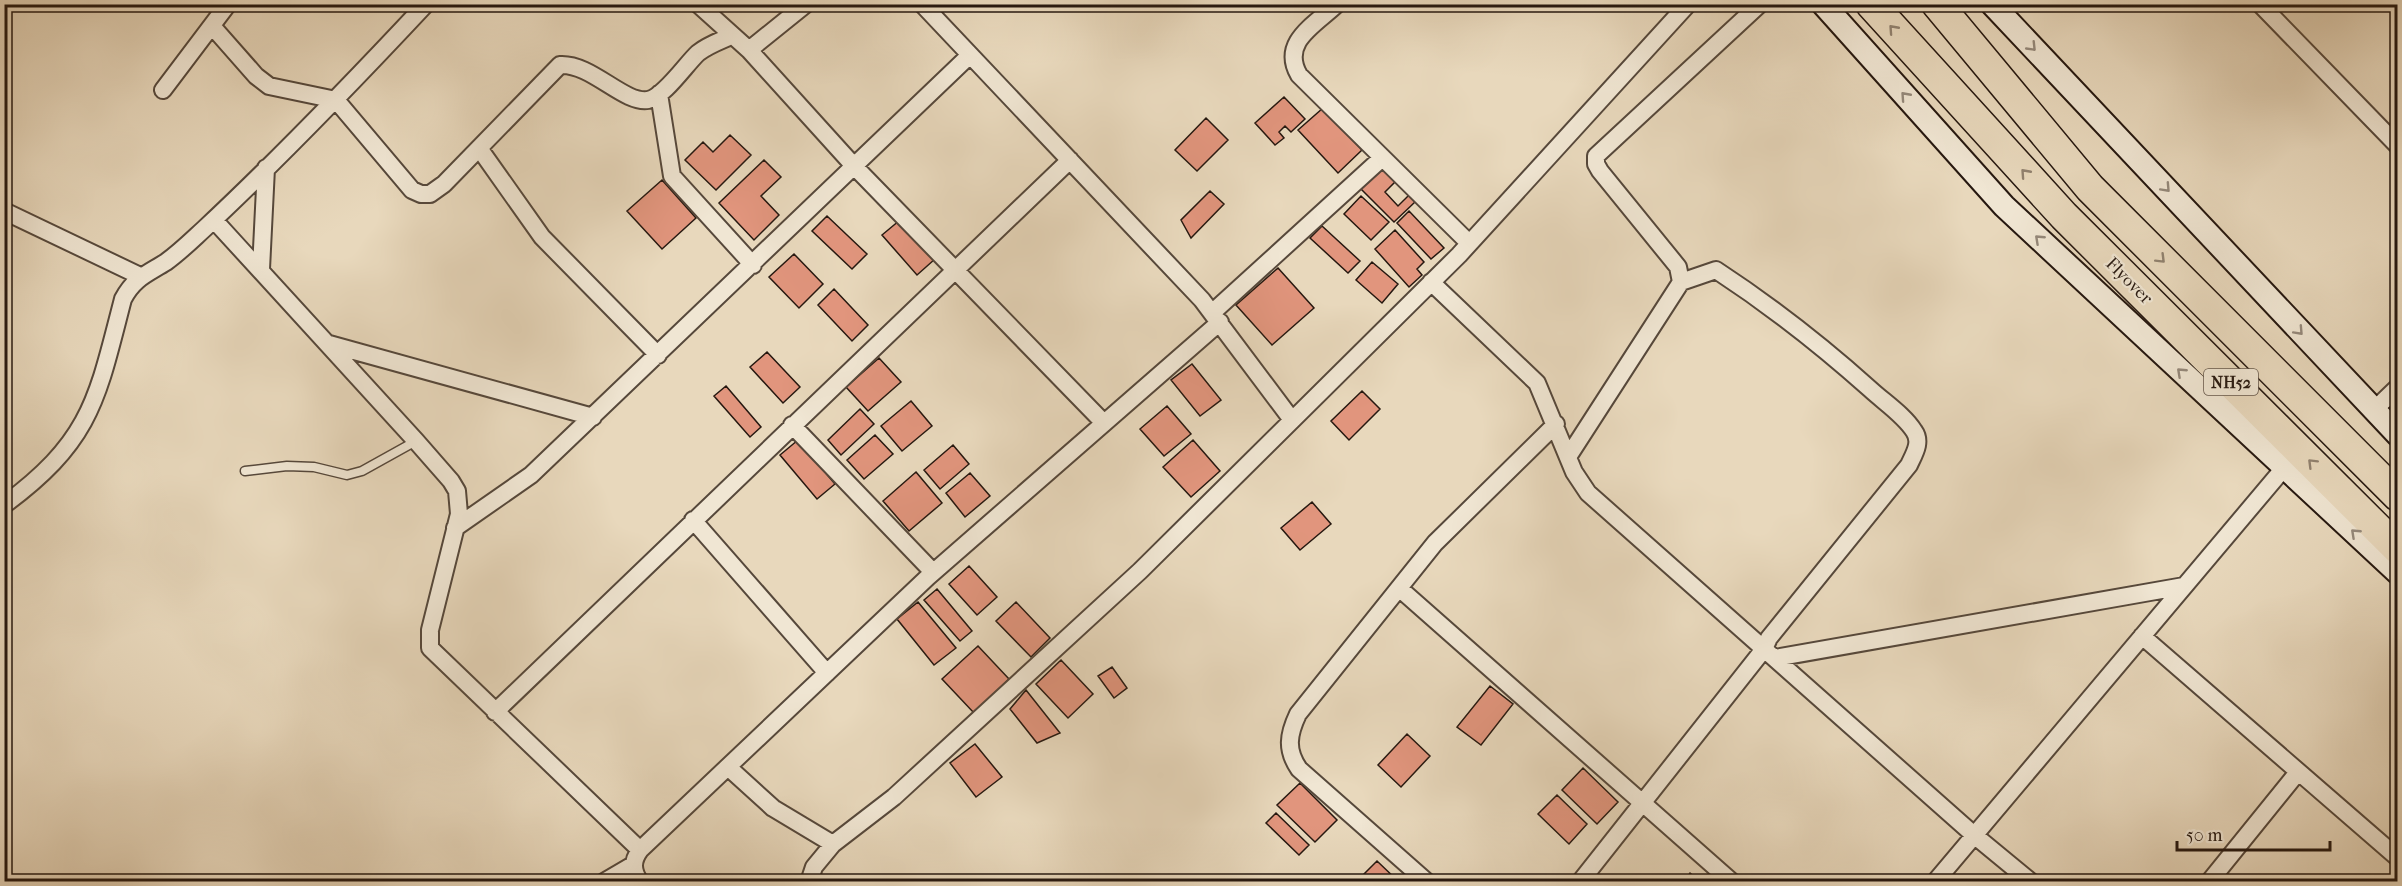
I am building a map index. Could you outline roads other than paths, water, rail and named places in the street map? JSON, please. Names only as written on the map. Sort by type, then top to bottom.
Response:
[{"type":"highway","name":"Flyover","points":[[1871,4],[2064,216],[2397,549]]},
{"type":"highway","name":"NH52","points":[[1937,4],[2090,188],[2397,496]]},
{"type":"main road","points":[[1823,4],[2004,206],[2397,573]]},
{"type":"main road","points":[[1992,4],[2397,435]]},
{"type":"street","points":[[163,90],[228,4]]},
{"type":"street","points":[[4,505],[39,479],[60,458],[82,428],[99,391],[123,299],[130,285],[140,276],[175,255],[214,220],[336,100],[426,4]]},
{"type":"street","points":[[698,4],[749,51],[854,166],[1104,423]]},
{"type":"street","points":[[749,51],[806,4]]},
{"type":"street","points":[[1337,4],[1297,41],[1292,51],[1292,63],[1299,75],[1469,243]]},
{"type":"street","points":[[803,882],[833,844],[888,803],[1102,605],[1292,420],[1469,243],[1688,4]]},
{"type":"street","points":[[1681,282],[1678,267],[1600,171],[1596,164],[1596,156],[1760,4]]},
{"type":"street","points":[[2260,4],[2397,146]]},
{"type":"street","points":[[928,7],[970,55],[1216,317],[1292,420]]},
{"type":"street","points":[[212,26],[256,76],[268,86],[336,100],[405,185],[421,194],[437,190],[560,65],[579,67],[640,99],[648,100],[660,94],[698,54],[731,36]]},
{"type":"street","points":[[455,528],[519,486],[753,265],[970,55]]},
{"type":"street","points":[[660,94],[672,176],[753,265]]},
{"type":"street","points":[[479,148],[542,237],[658,355]]},
{"type":"street","points":[[604,882],[637,857],[933,572],[1104,423],[1382,158]]},
{"type":"street","points":[[495,712],[1070,160]]},
{"type":"street","points":[[261,269],[266,168]]},
{"type":"street","points":[[8,215],[140,276]]},
{"type":"street","points":[[214,220],[416,441],[457,491],[459,514],[430,630],[430,648],[637,857]]},
{"type":"street","points":[[1568,457],[1681,282],[1716,270],[1752,294],[1846,368],[1915,431],[1918,443],[1909,465],[1770,638],[1769,654],[1643,803],[1580,882]]},
{"type":"street","points":[[1431,282],[1529,372],[1545,398],[1579,482],[1588,493],[1974,835],[2031,882]]},
{"type":"street","points":[[329,344],[592,417]]},
{"type":"street","points":[[2373,411],[2397,387]]},
{"type":"street","points":[[1427,882],[1299,769],[1291,757],[1289,743],[1298,714],[1440,537],[1556,424]]},
{"type":"street","points":[[792,426],[933,572]]},
{"type":"street","points":[[1935,882],[2284,468]]},
{"type":"street","points":[[693,520],[826,673]]},
{"type":"street","points":[[1769,654],[2184,586]]},
{"type":"street","points":[[1399,588],[1732,882]]},
{"type":"street","points":[[2142,636],[2397,858]]},
{"type":"street","points":[[728,767],[773,808],[833,844]]},
{"type":"street","points":[[2209,882],[2298,772]]},
{"type":"street","points":[[637,857],[634,874],[640,882]]},
{"type":"lane","points":[[245,471],[305,466],[347,475],[362,471],[416,441]]}]
